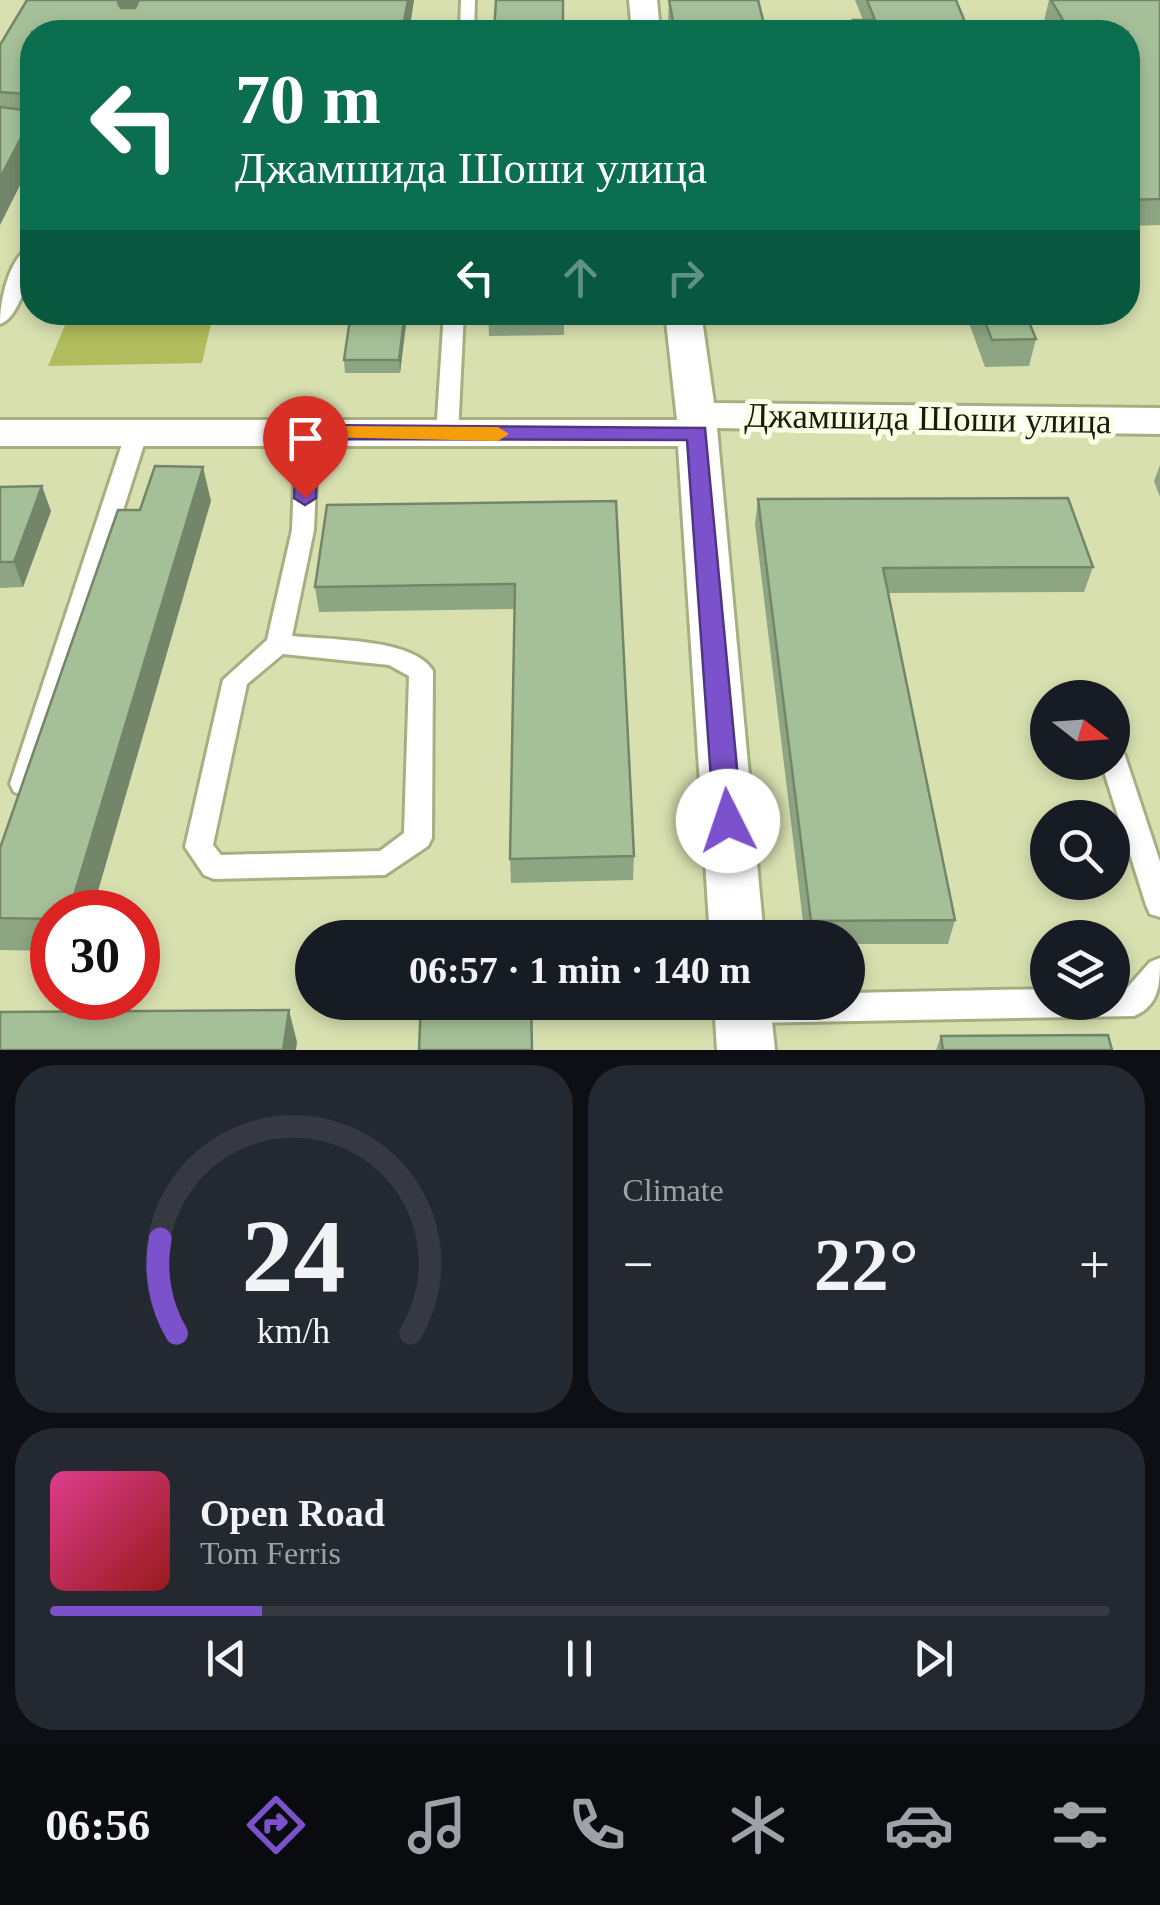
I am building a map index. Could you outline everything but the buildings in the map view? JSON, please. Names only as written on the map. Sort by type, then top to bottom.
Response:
[{"type":"street","points":[[685,325],[697,424],[736,920]]},
{"type":"street","name":"Джамшида Шоши улица","points":[[0,433],[447,434],[697,424],[1160,422]]},
{"type":"lane","points":[[0,318],[20,276]]},
{"type":"lane","points":[[447,434],[453,325]]},
{"type":"lane","points":[[278,644],[394,656],[422,670],[418,838],[385,864],[214,867],[199,848],[235,680],[278,644],[304,530],[307,432]]},
{"type":"lane","points":[[18,801],[136,435]]},
{"type":"lane","points":[[1120,780],[1160,906]]},
{"type":"lane","points":[[1130,1002],[1160,971]]},
{"type":"lane","points":[[744,1021],[1030,1006]]},
{"type":"green space","points":[[65,325],[211,325],[202,363],[48,366]]},
{"type":"slow traffic","points":[[329,432],[498,434]]},
{"type":"route","points":[[305,498],[307,432],[698,433],[728,821]]}]
